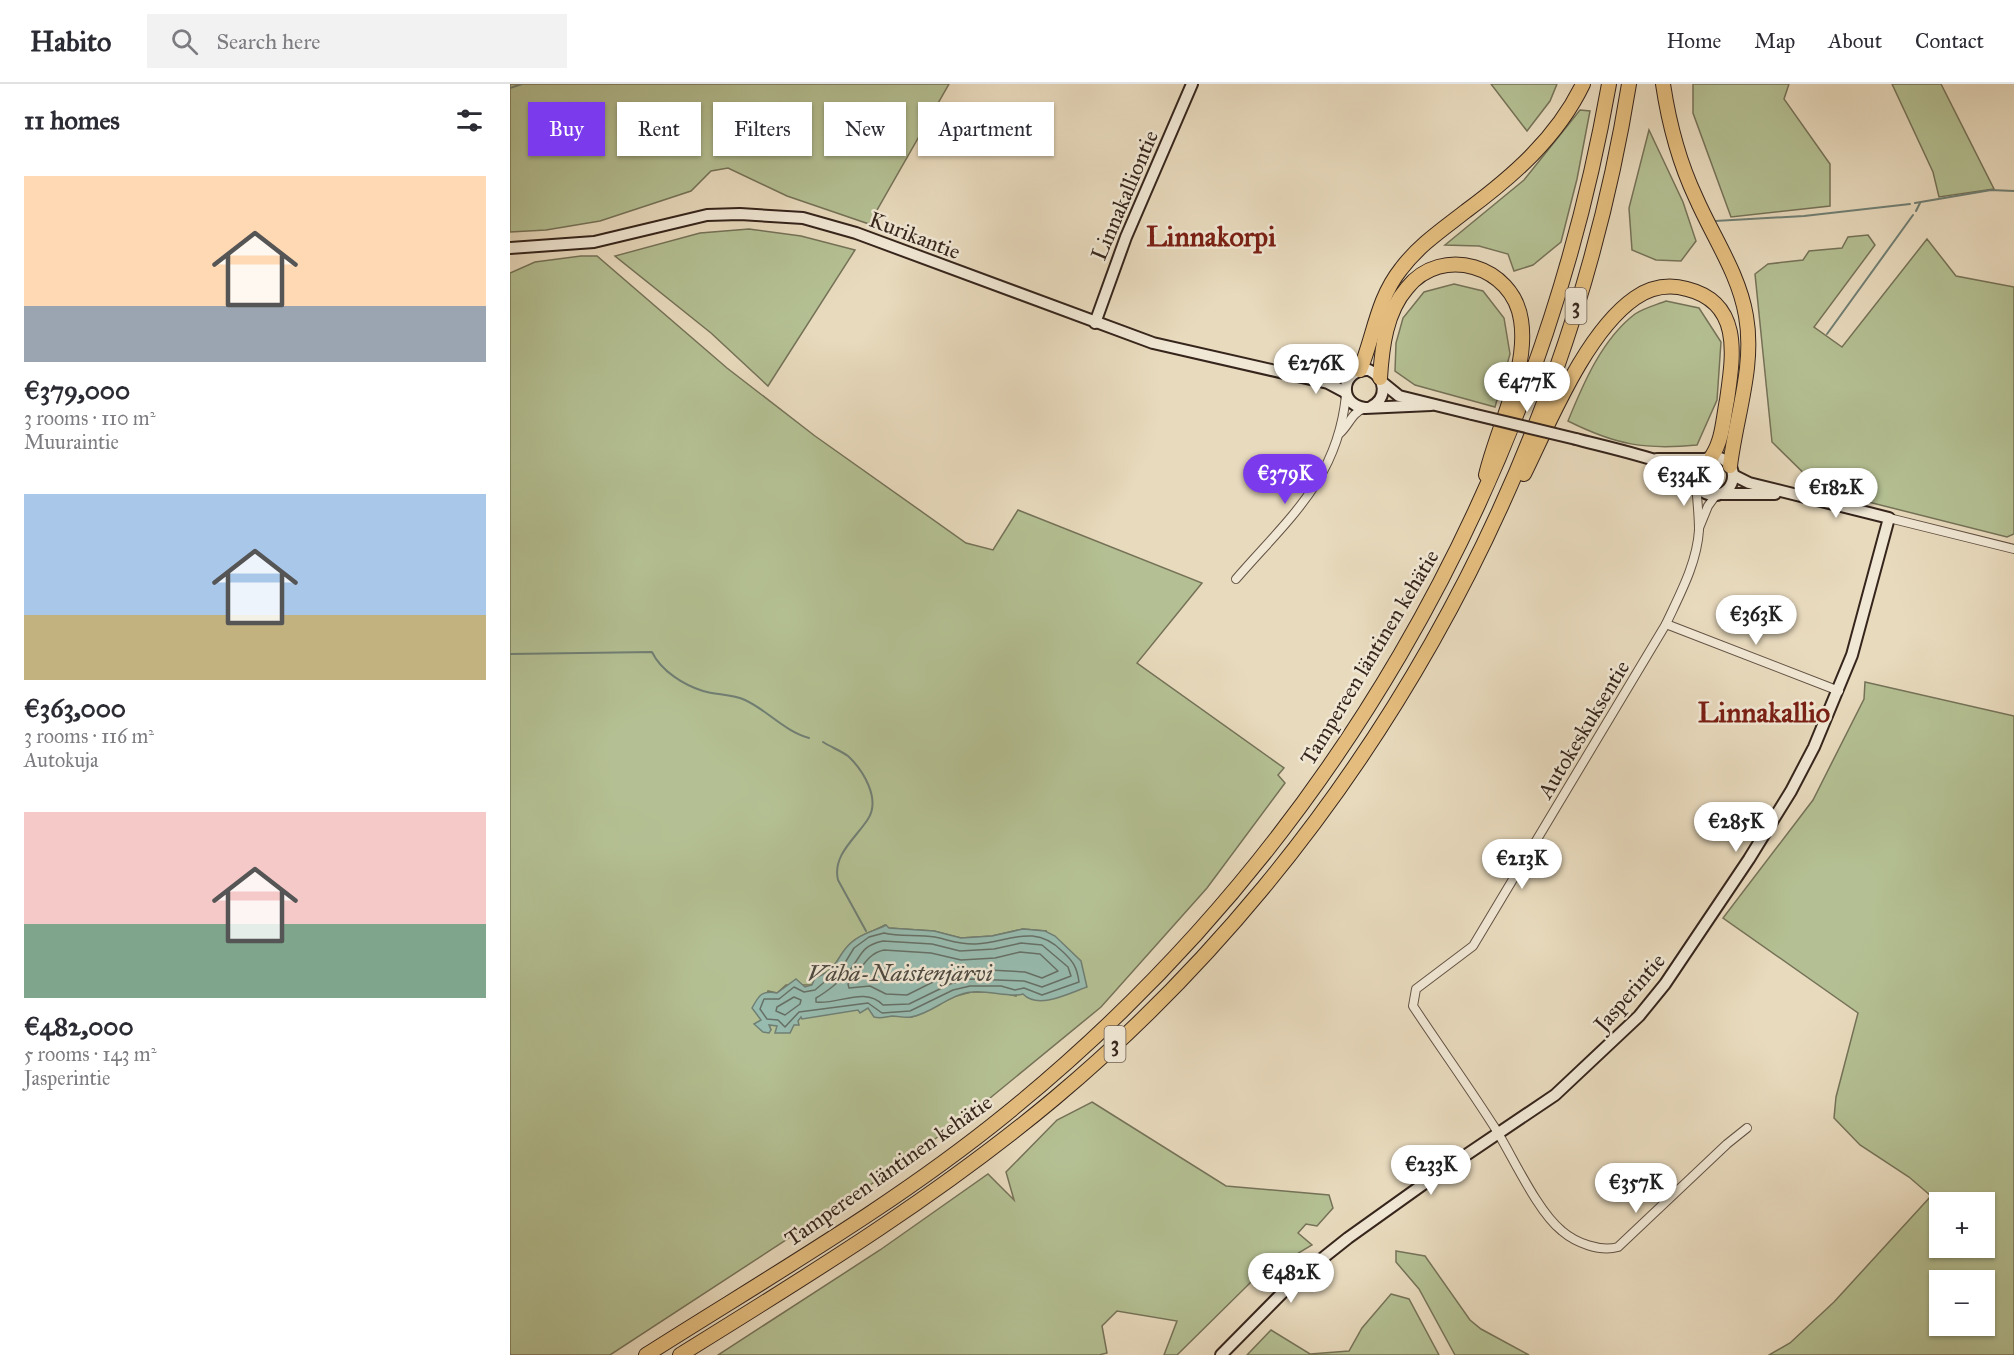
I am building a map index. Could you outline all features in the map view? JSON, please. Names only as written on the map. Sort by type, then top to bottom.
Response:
[{"type":"highway","points":[[1357,372],[1379,307],[1401,268],[1428,240],[1491,192],[1533,154],[1561,122],[1583,84]]},
{"type":"highway","name":"Tampereen läntinen kehätie","points":[[646,1355],[855,1223],[956,1154],[1062,1067],[1173,960],[1272,845],[1358,727],[1425,610],[1500,460],[1525,396],[1564,281],[1586,200],[1609,84]]},
{"type":"highway","name":"Tampereen läntinen kehätie","points":[[680,1355],[875,1232],[965,1170],[1057,1097],[1139,1022],[1184,977],[1298,846],[1356,764],[1408,682],[1497,520],[1563,349],[1604,205],[1629,84]]},
{"type":"highway","points":[[1663,84],[1670,124],[1683,170],[1732,270],[1747,318],[1749,359],[1734,428],[1731,470]]},
{"type":"highway","points":[[1381,381],[1384,340],[1390,320],[1400,296],[1414,279],[1440,266],[1468,264],[1494,275],[1507,288],[1519,311],[1521,346],[1507,409],[1490,460],[1480,501]]},
{"type":"highway","points":[[1497,520],[1520,483],[1563,395],[1598,336],[1626,305],[1658,288],[1676,286],[1702,294],[1718,308],[1731,334],[1733,367],[1721,437],[1708,458]]},
{"type":"main road","name":"Linnakalliontie","points":[[1095,323],[1126,237],[1192,84]]},
{"type":"main road","name":"Kurikantie","points":[[510,248],[594,242],[707,215],[740,214],[803,218],[856,233],[1095,323],[1183,352],[1336,385],[1346,393]]},
{"type":"main road","points":[[1431,405],[1368,407],[1353,405],[1346,393],[1346,383],[1357,372],[1370,370],[1392,393],[1431,405],[1654,460],[1686,471],[1704,492],[1717,494],[1790,493]]},
{"type":"main road","name":"Kurikantie","points":[[1297,376],[1335,376],[1357,372]]},
{"type":"main road","points":[[1368,407],[1381,400],[1381,381]]},
{"type":"main road","points":[[1695,481],[1696,468],[1708,458]]},
{"type":"main road","points":[[1654,460],[1723,459],[1731,470],[1746,482],[1889,518]]},
{"type":"main road","points":[[1717,494],[1729,487],[1731,470]]},
{"type":"main road","name":"Jasperintie","points":[[1221,1355],[1294,1281],[1432,1178],[1555,1095],[1639,1016],[1665,984],[1743,870],[1791,791],[1839,691],[1852,655],[1889,518]]},
{"type":"street","points":[[1236,579],[1311,495],[1340,433],[1346,393]]},
{"type":"street","points":[[1340,433],[1347,426],[1349,419],[1368,407]]},
{"type":"street","name":"Autokeskuksentie","points":[[1695,481],[1699,528]]},
{"type":"street","name":"Autokeskuksentie","points":[[1498,1134],[1413,1006],[1412,1000],[1416,989],[1473,946],[1666,624],[1688,575],[1699,528],[1707,506],[1717,494]]},
{"type":"street","points":[[1889,518],[2014,549]]},
{"type":"street","points":[[1666,624],[1839,691]]},
{"type":"street","points":[[1498,1134],[1551,1218],[1563,1232],[1580,1241],[1610,1249],[1618,1247],[1632,1236],[1726,1144],[1747,1128]]},
{"type":"green space","points":[[510,84],[949,84],[939,102],[918,102],[918,138],[869,224],[787,196],[728,168],[711,171],[691,191],[600,221],[546,230],[510,232]]},
{"type":"green space","points":[[1491,84],[1557,84],[1550,101],[1527,131]]},
{"type":"green space","points":[[1693,84],[1789,84],[1784,99],[1830,164],[1830,206],[1731,217],[1693,113]]},
{"type":"green space","points":[[1892,84],[1941,84],[1994,189],[1939,197],[1933,172]]},
{"type":"green space","points":[[1580,110],[1590,111],[1577,179],[1561,242],[1533,265],[1514,271],[1508,254],[1479,246],[1445,245],[1524,180]]},
{"type":"green space","points":[[1649,130],[1683,202],[1696,241],[1681,261],[1656,260],[1632,250],[1629,208]]},
{"type":"green space","points":[[749,229],[801,236],[855,250],[768,386],[711,333],[615,256],[700,233]]},
{"type":"green space","points":[[1868,235],[1875,245],[1814,327],[1842,347],[1927,239],[1956,276],[2014,287],[2014,534],[2007,537],[1821,490],[1772,442],[1755,274],[1768,264],[1803,260],[1809,251],[1842,248],[1848,237]]},
{"type":"green space","points":[[597,256],[727,368],[815,436],[966,543],[993,550],[1018,510],[1202,583],[1137,663],[1284,768],[1278,775],[1285,783],[1207,888],[1101,1007],[984,1103],[890,1172],[610,1355],[510,1355],[510,273],[535,262]],"holes":[[[885,925],[888,928],[934,931],[961,938],[992,936],[1023,929],[1046,931],[1016,996],[1000,992],[971,992],[956,996],[912,1017],[891,1016],[868,1008],[801,1016],[794,1024],[769,1025],[771,1030],[761,1020],[768,991],[777,993],[786,985],[812,985],[815,978],[829,970],[852,942]]]},
{"type":"green space","points":[[1454,284],[1483,291],[1504,318],[1510,354],[1495,407],[1415,385],[1395,371],[1396,343],[1403,318],[1424,292]]},
{"type":"green space","points":[[1666,301],[1699,308],[1721,342],[1717,400],[1697,445],[1662,447],[1631,444],[1601,436],[1568,421],[1587,377],[1613,336],[1635,314]]},
{"type":"green space","points":[[1865,682],[2014,716],[2014,1355],[1769,1355],[1790,1343],[1834,1302],[1929,1198],[1929,1258],[1995,1258],[1995,1192],[1929,1192],[1929,1194],[1909,1177],[1860,1145],[1834,1118],[1836,1097],[1858,1013],[1723,918],[1813,800],[1864,699]]},
{"type":"green space","points":[[1092,1102],[1226,1186],[1329,1195],[1333,1208],[1317,1226],[1306,1224],[1298,1233],[1312,1245],[1252,1281],[1177,1355],[1164,1355],[1177,1321],[1117,1311],[1102,1326],[1107,1353],[1099,1355],[718,1355],[880,1250],[988,1174],[1014,1200],[1006,1172],[1057,1120]]},
{"type":"green space","points":[[1396,1251],[1425,1256],[1470,1320],[1481,1329],[1529,1355],[1455,1355],[1419,1289],[1396,1262]]},
{"type":"green space","points":[[1391,1294],[1409,1299],[1439,1355],[1247,1355],[1271,1330],[1310,1354],[1349,1351],[1362,1328]]},
{"type":"water","name":"Vähä-Naistenjärvi","points":[[886,925],[889,928],[934,931],[961,938],[992,936],[1023,929],[1045,931],[1055,936],[1081,961],[1087,987],[1045,1000],[1029,999],[1023,994],[972,992],[956,996],[926,1012],[909,1017],[874,1017],[868,1008],[860,1013],[858,1010],[802,1019],[801,1017],[798,1021],[799,1025],[794,1025],[790,1033],[775,1033],[777,1026],[769,1025],[771,1030],[769,1033],[763,1032],[754,1024],[761,1020],[752,1008],[762,994],[777,993],[796,979],[805,987],[812,985],[815,978],[829,970],[852,942]]},
{"type":"waterway","points":[[510,88],[522,84]]},
{"type":"waterway","points":[[1915,203],[1991,190],[2014,191]]},
{"type":"waterway","points":[[1916,211],[1920,203]]},
{"type":"waterway","points":[[1715,221],[1804,216],[1910,204]]},
{"type":"waterway","points":[[1827,334],[1913,215]]},
{"type":"waterway","points":[[510,654],[652,652],[667,671],[688,685],[703,691],[745,700],[792,731],[809,738]]},
{"type":"waterway","points":[[823,742],[848,756],[869,785],[871,811],[868,819],[846,847],[838,863],[837,871],[838,880],[866,931]]},
{"type":"district","name":"Linnakorpi","points":[[1211,236]]},
{"type":"district","name":"Linnakallio","points":[[1764,712]]}]
